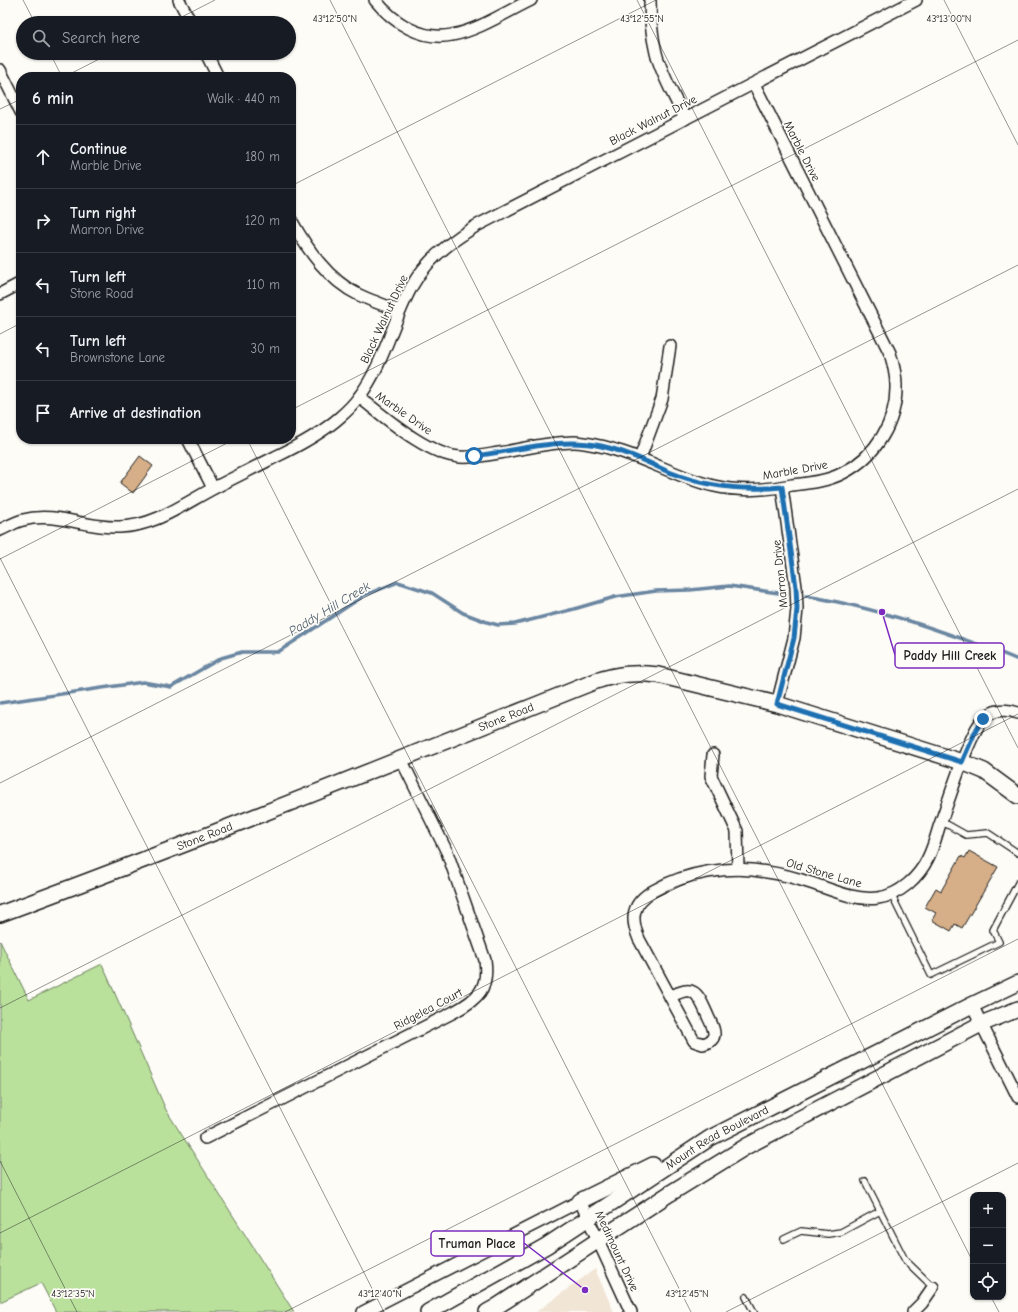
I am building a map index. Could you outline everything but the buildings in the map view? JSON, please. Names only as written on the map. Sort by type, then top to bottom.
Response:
[{"type":"main road","name":"Stone Road","points":[[0,914],[614,675],[638,673],[658,675],[777,704],[962,762],[984,771],[1018,796]]},
{"type":"main road","name":"Mount Read Boulevard","points":[[428,1312],[546,1246],[710,1138],[972,1005],[1018,984]]},
{"type":"main road","name":"Mount Read Boulevard","points":[[487,1312],[669,1194],[747,1146],[981,1024],[1018,1008]]},
{"type":"main road","points":[[580,1201],[710,1138]]},
{"type":"street","points":[[179,0],[187,16]]},
{"type":"street","points":[[375,0],[383,10],[402,25],[426,34],[451,35],[465,32],[479,26],[531,0]]},
{"type":"street","points":[[650,0],[652,33],[656,53],[685,119]]},
{"type":"street","name":"Black Walnut Drive","points":[[0,530],[23,520],[37,518],[104,527],[136,526],[152,521],[169,513],[213,488],[319,434],[340,417],[359,397],[381,358],[412,285],[430,261],[461,235],[916,0]]},
{"type":"street","points":[[210,60],[216,72]]},
{"type":"street","points":[[0,70],[16,102]]},
{"type":"street","name":"Marble Drive","points":[[359,397],[418,441],[447,454],[459,457],[482,456],[554,443],[574,442],[602,446],[640,458],[670,472],[695,481],[715,486],[741,489],[782,487],[828,479],[843,474],[865,458],[875,448],[883,436],[896,398],[894,369],[890,353],[882,334],[754,84]]},
{"type":"street","points":[[296,228],[309,250],[326,270],[342,285],[359,295],[400,311]]},
{"type":"street","points":[[0,294],[16,286]]},
{"type":"street","points":[[640,458],[662,399],[670,346]]},
{"type":"street","points":[[191,444],[213,488]]},
{"type":"street","name":"Marron Drive","points":[[777,704],[794,638],[797,609],[796,587],[782,487]]},
{"type":"street","name":"Old Stone Lane","points":[[670,997],[682,991],[692,992],[698,996],[713,1027],[714,1035],[710,1041],[702,1044],[694,1042],[670,997],[634,929],[635,910],[640,901],[646,895],[670,882],[687,877],[738,869],[780,874],[853,896],[878,898],[891,894],[906,886],[923,867],[928,857],[962,762],[979,724],[992,713],[1004,710],[1018,713]]},
{"type":"street","points":[[713,754],[711,776],[737,831],[738,869]]},
{"type":"street","name":"Ridgelea Court","points":[[205,1138],[454,1012],[476,997],[483,989],[487,970],[485,960],[450,859],[401,759]]},
{"type":"street","points":[[972,1005],[1018,1098]]},
{"type":"street","points":[[363,1312],[580,1201]]},
{"type":"street","name":"Medimount Drive","points":[[580,1201],[630,1312]]},
{"type":"street","points":[[913,1312],[922,1303],[933,1287]]},
{"type":"lane","points":[[941,821],[966,835],[988,833],[1018,853]]},
{"type":"lane","points":[[891,894],[931,975],[999,942],[992,930],[1018,883]]},
{"type":"lane","points":[[865,1181],[906,1260],[933,1287]]},
{"type":"lane","points":[[784,1239],[801,1231],[828,1234],[841,1232],[880,1211]]},
{"type":"lane","points":[[746,1297],[754,1312]]},
{"type":"shaded area","points":[[595,1269],[614,1312],[536,1312]]},
{"type":"green space","points":[[0,941],[29,1000],[102,964],[166,1110],[294,1312],[56,1312],[41,1283],[0,1302]]},
{"type":"waterway","name":"Paddy Hill Creek","points":[[0,703],[143,682],[171,687],[221,658],[242,652],[278,652],[365,595],[398,582],[432,593],[463,613],[498,625],[515,624],[615,597],[656,591],[690,590],[729,586],[786,594]]},
{"type":"waterway","name":"Paddy Hill Creek","points":[[806,596],[855,606],[902,619],[934,629],[1018,660]]},
{"type":"place","name":"Paddy Hill Creek","points":[[882,612]]},
{"type":"place","name":"Truman Place","points":[[585,1290]]},
{"type":"route","points":[[474,456],[554,443],[574,442],[602,446],[640,458],[670,472],[695,481],[715,486],[741,489],[782,487],[796,587],[797,609],[794,638],[777,704],[962,762],[976,730],[983,719]]}]
